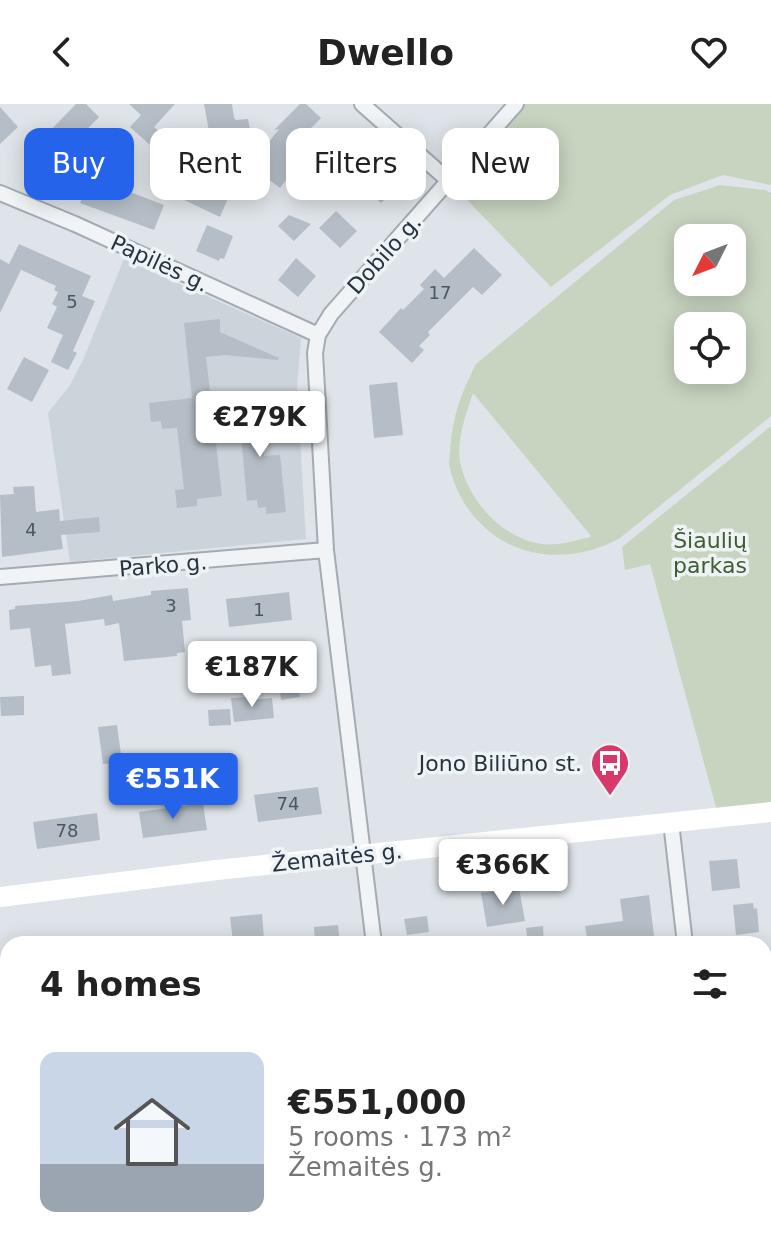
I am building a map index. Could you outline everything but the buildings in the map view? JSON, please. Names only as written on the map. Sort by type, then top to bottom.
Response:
[{"type":"main road","name":"Žemaitės g.","points":[[0,897],[365,854],[771,812]]},
{"type":"street","points":[[362,104],[442,175]]},
{"type":"street","name":"Dobilo g.","points":[[495,128],[516,104]]},
{"type":"street","name":"Dobilo g.","points":[[318,335],[331,314],[442,189]]},
{"type":"street","name":"Papilės g.","points":[[0,193],[318,335]]},
{"type":"street","points":[[318,335],[315,353],[326,550],[373,936]]},
{"type":"street","name":"Parko g.","points":[[0,577],[326,550]]},
{"type":"street","points":[[671,822],[684,936]]},
{"type":"shaded area","points":[[124,259],[301,338],[297,387],[306,539],[70,562],[48,413],[70,385],[83,360]]},
{"type":"green space","points":[[516,104],[771,104],[771,185],[723,175],[670,195],[551,287],[467,200],[559,200],[559,128],[495,128]]},
{"type":"green space","points":[[720,185],[771,193],[771,416],[620,538],[594,549],[567,554],[541,554],[495,536],[476,518],[461,496],[449,460],[458,406],[476,364],[674,200]],"holes":[[[473,393],[591,536],[590,537],[560,544],[528,541],[502,527],[480,505],[465,479],[460,457],[460,438]]]},
{"type":"green space","name":"Šiaulių parkas","points":[[771,426],[771,812],[719,818],[650,564],[625,570],[622,547]]},
{"type":"place","name":"Jono Biliūno st.","points":[[610,797]]}]
